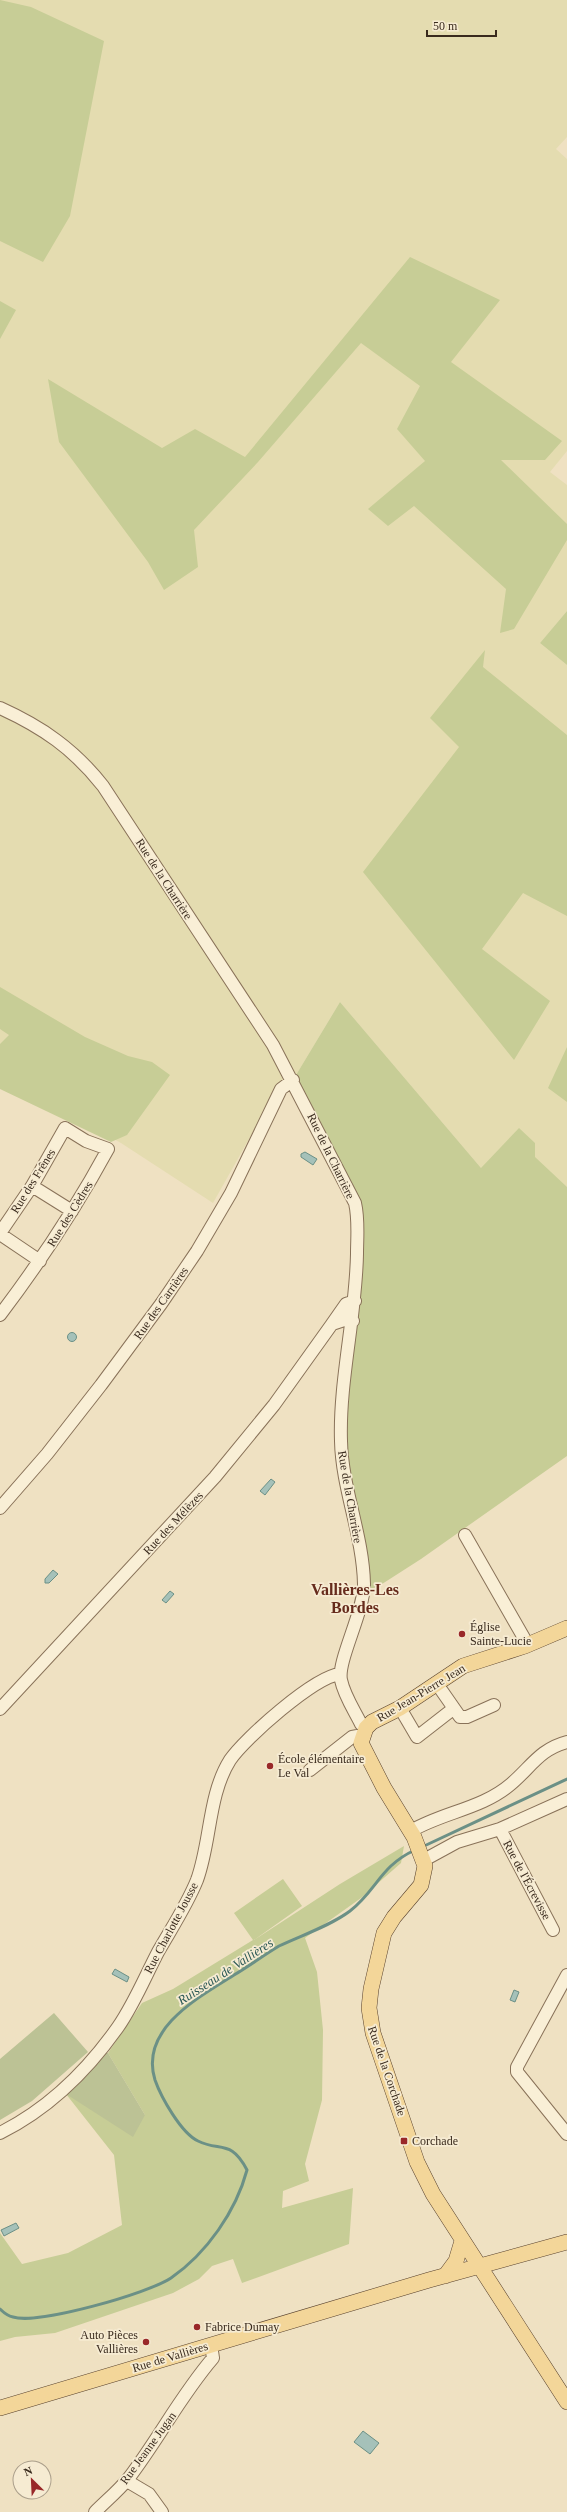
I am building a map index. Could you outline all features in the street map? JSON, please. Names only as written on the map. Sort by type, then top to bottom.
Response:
[{"type":"main road","name":"Rue Jean-Pierre Jean","points":[[364,1732],[462,1666],[528,1645],[567,1628]]},
{"type":"main road","name":"Rue de la Corchade","points":[[364,1732],[361,1743],[374,1770],[412,1834],[423,1857],[425,1866],[421,1885],[384,1933],[371,1989],[369,2016],[372,2033],[417,2162],[433,2194],[567,2402]]},
{"type":"main road","points":[[445,2276],[456,2261],[462,2241]]},
{"type":"main road","name":"Rue de Vallières","points":[[0,2408],[445,2276],[567,2242]]},
{"type":"street","name":"Rue de la Charrière","points":[[0,708],[29,721],[54,736],[74,752],[103,786],[248,1005],[293,1080],[355,1203],[358,1218],[355,1302],[341,1440],[347,1491],[364,1582],[358,1622],[340,1674]]},
{"type":"street","name":"Rue des Carrières","points":[[0,1508],[47,1454],[161,1304],[197,1252],[231,1193],[281,1089],[293,1080]]},
{"type":"street","name":"Rue des Frênes","points":[[0,1233],[32,1186],[65,1128]]},
{"type":"street","name":"Rue des Cèdres","points":[[0,1315],[40,1261],[72,1211],[108,1149],[86,1140],[65,1128]]},
{"type":"street","points":[[32,1186],[72,1211]]},
{"type":"street","points":[[0,1233],[40,1261]]},
{"type":"street","name":"Rue des Mélèzes","points":[[0,1709],[215,1477],[274,1405],[346,1304],[355,1302]]},
{"type":"street","points":[[332,1324],[344,1320],[353,1321]]},
{"type":"street","points":[[465,1535],[528,1645]]},
{"type":"street","points":[[310,1770],[352,1737],[364,1732],[342,1685],[340,1674]]},
{"type":"street","name":"Rue Charlotte Jousse","points":[[0,2133],[30,2118],[62,2090],[93,2059],[118,2026],[197,1879],[221,1781],[230,1761],[254,1732],[326,1678],[340,1674]]},
{"type":"street","points":[[437,1684],[457,1715],[463,1717],[494,1705]]},
{"type":"street","points":[[400,1708],[417,1737],[453,1709]]},
{"type":"street","points":[[412,1834],[495,1795],[511,1784],[547,1749],[567,1742]]},
{"type":"street","name":"Rue de l'Écrevisse","points":[[423,1857],[457,1842],[500,1828],[567,1799]]},
{"type":"street","name":"Rue de l'Écrevisse","points":[[500,1828],[553,1930]]},
{"type":"street","points":[[567,1975],[517,2067],[516,2072],[567,2134]]},
{"type":"street","name":"Rue Jeanne Jugan","points":[[95,2512],[126,2480],[177,2409],[194,2379],[212,2358],[211,2345]]},
{"type":"street","name":"Rue Jeanne Jugan","points":[[194,2350],[197,2364],[194,2379]]},
{"type":"street","points":[[126,2480],[149,2494],[162,2512]]},
{"type":"shaded area","points":[[0,0],[567,0],[567,137],[556,149],[567,159],[567,451],[550,472],[567,485],[567,611],[540,643],[567,665],[567,1252],[481,1168],[340,1002],[293,1080],[258,1123],[213,1203],[121,1143],[0,1077]]},
{"type":"green space","points":[[0,0],[31,7],[104,41],[70,216],[43,262],[0,241]]},
{"type":"green space","points":[[410,257],[500,300],[451,362],[562,441],[545,460],[501,460],[567,524],[567,540],[514,629],[500,633],[506,589],[414,506],[388,526],[368,509],[425,461],[397,429],[420,386],[361,343],[258,462],[194,530],[198,567],[164,590],[148,562],[59,442],[48,379],[162,448],[195,429],[245,457]]},
{"type":"green space","points":[[0,301],[16,310],[0,339]]},
{"type":"green space","points":[[567,611],[567,665],[540,643]]},
{"type":"green space","points":[[485,650],[483,667],[567,735],[567,916],[523,893],[482,949],[550,1001],[514,1060],[363,872],[459,747],[430,718]]},
{"type":"green space","points":[[0,987],[85,1037],[128,1056],[152,1062],[170,1075],[127,1135],[111,1142],[0,1089],[0,1044],[9,1035],[0,1029]]},
{"type":"green space","points":[[340,1002],[481,1168],[519,1128],[535,1143],[535,1157],[567,1187],[567,1456],[421,1559],[368,1593],[344,1474],[358,1218],[293,1080]]},
{"type":"green space","points":[[567,1047],[567,1102],[548,1088]]},
{"type":"green space","points":[[404,1846],[401,1863],[361,1898],[305,1938],[317,1972],[323,2030],[322,2100],[305,2164],[309,2181],[283,2191],[282,2208],[353,2188],[349,2244],[242,2283],[233,2259],[212,2266],[199,2279],[173,2293],[55,2333],[15,2337],[0,2341],[0,2233],[22,2264],[68,2253],[122,2225],[114,2155],[66,2094],[145,2115],[108,2053],[142,2003],[173,1989],[253,1940],[234,1913],[283,1879],[302,1906],[254,1940],[340,1884]]},
{"type":"green space","points":[[54,2013],[88,2052],[32,2101],[0,2120],[0,2059]]},
{"type":"green space","points":[[104,2053],[108,2053],[145,2115],[133,2137],[66,2094]]},
{"type":"water","points":[[305,1152],[317,1159],[313,1165],[301,1157],[301,1154]]},
{"type":"water","points":[[72,1332],[77,1337],[72,1342],[67,1337]]},
{"type":"water","points":[[271,1479],[275,1482],[265,1495],[260,1491]]},
{"type":"water","points":[[53,1570],[58,1574],[49,1583],[45,1583],[45,1579]]},
{"type":"water","points":[[170,1591],[174,1594],[166,1603],[162,1600]]},
{"type":"water","points":[[115,1969],[129,1977],[127,1982],[112,1974]]},
{"type":"water","points":[[514,1990],[519,1992],[515,2002],[510,2000]]},
{"type":"water","points":[[16,2223],[19,2228],[4,2236],[1,2230]]},
{"type":"water","points":[[363,2431],[379,2443],[370,2454],[354,2442]]},
{"type":"waterway","name":"Ruisseau de Vallières","points":[[422,1847],[567,1779]]},
{"type":"waterway","name":"Ruisseau de Vallières","points":[[0,2309],[11,2316],[26,2318],[45,2316],[93,2306],[141,2292],[171,2278],[184,2268],[208,2244],[228,2216],[236,2201],[247,2170],[236,2154],[230,2150],[206,2144],[192,2137],[172,2114],[155,2080],[152,2062],[156,2045],[164,2030],[189,2004],[273,1949],[325,1926],[350,1911],[367,1895],[394,1863],[403,1856],[415,1850]]},
{"type":"place","name":"Église Sainte-Lucie","points":[[462,1634]]},
{"type":"place","name":"École élémentaire Le Val","points":[[270,1766]]},
{"type":"place","name":"Corchade","points":[[404,2141]]},
{"type":"place","name":"Fabrice Dumay","points":[[197,2327]]},
{"type":"place","name":"Auto Pièces Vallières","points":[[146,2342]]},
{"type":"district","name":"Vallières-Les Bordes","points":[[355,1598]]}]
